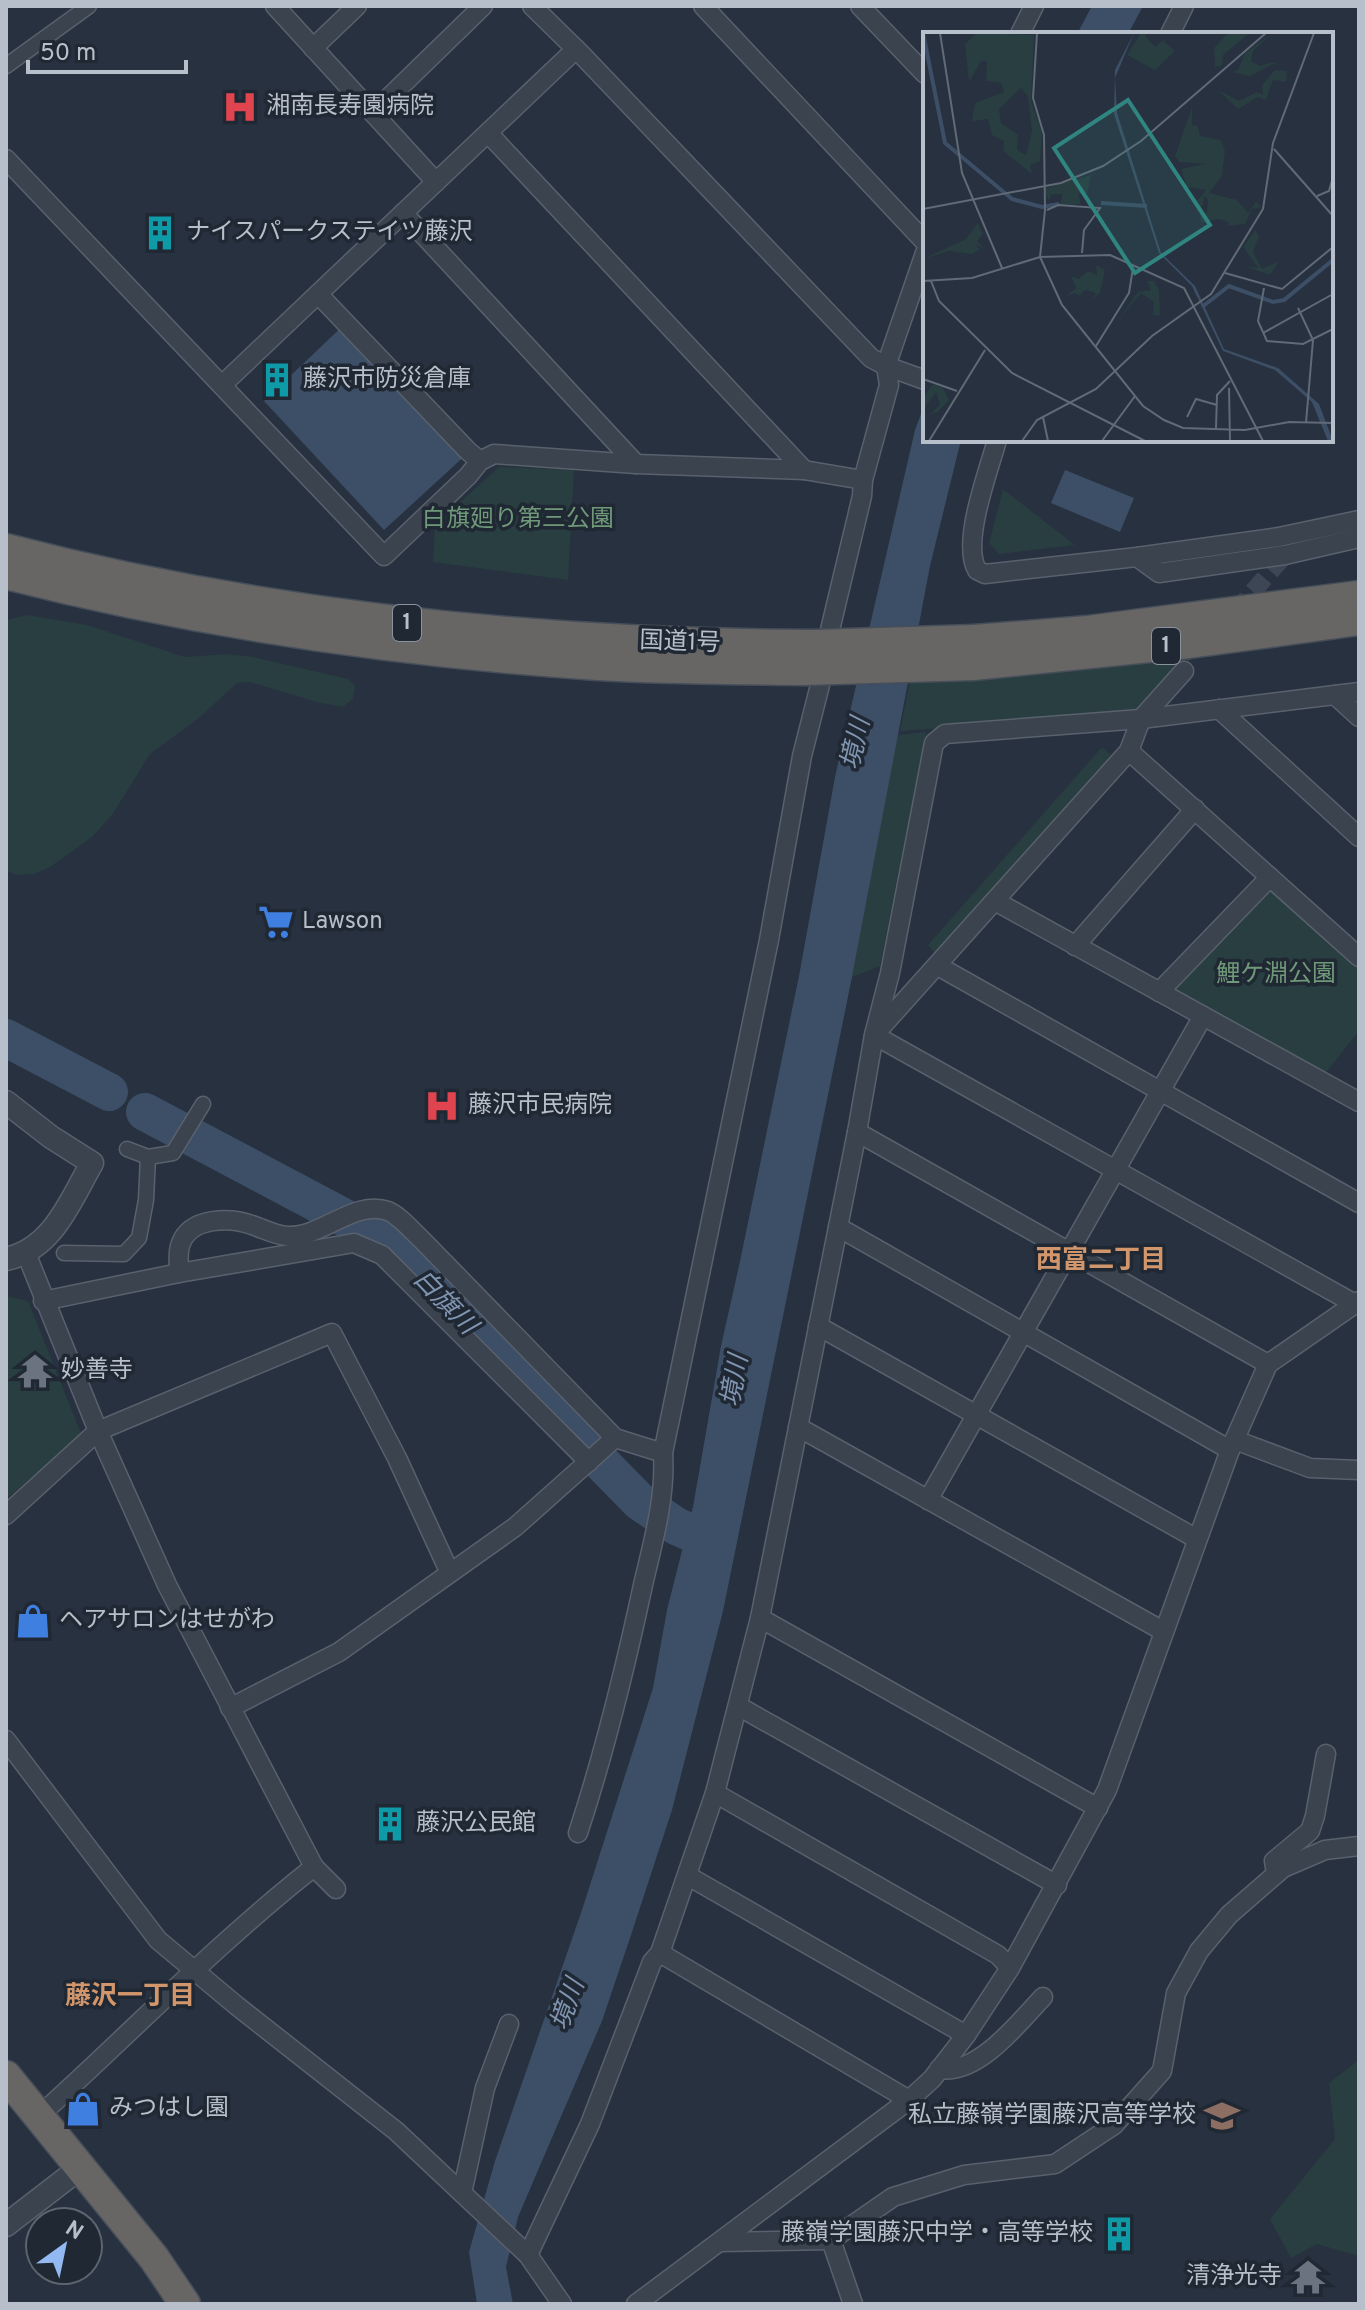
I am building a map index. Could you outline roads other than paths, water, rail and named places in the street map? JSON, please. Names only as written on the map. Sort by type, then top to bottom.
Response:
[{"type":"highway","name":"国道1号","points":[[6,549],[135,579],[381,620],[487,632],[712,645],[817,658]]},
{"type":"highway","name":"国道1号","points":[[6,574],[239,623],[368,643],[600,665],[1189,643],[1359,620]]},
{"type":"highway","name":"国道1号","points":[[974,652],[1102,630],[1359,596]]},
{"type":"highway","points":[[6,2076],[154,2258],[185,2304]]},
{"type":"street","points":[[6,66],[89,6]]},
{"type":"street","points":[[275,6],[436,182]]},
{"type":"street","points":[[313,48],[357,6]]},
{"type":"street","points":[[373,113],[483,6]]},
{"type":"street","points":[[532,6],[871,358],[917,377]]},
{"type":"street","points":[[703,6],[923,240]]},
{"type":"street","points":[[860,6],[923,72]]},
{"type":"street","points":[[1171,32],[1184,6]]},
{"type":"street","points":[[222,385],[576,49]]},
{"type":"street","points":[[488,133],[804,470]]},
{"type":"street","points":[[6,159],[384,556],[480,461],[494,454],[636,464],[804,470],[863,480]]},
{"type":"street","points":[[403,213],[636,464]]},
{"type":"street","points":[[578,1833],[614,1713],[655,1530],[663,1489],[663,1453],[769,940],[812,714],[817,658],[889,385],[886,366],[923,259]]},
{"type":"street","points":[[318,294],[480,461]]},
{"type":"street","points":[[996,442],[979,507],[971,553],[977,570],[985,574],[1279,537],[1359,520]]},
{"type":"street","points":[[1137,557],[1159,573],[1285,555],[1359,538]]},
{"type":"street","points":[[874,1035],[1129,751],[1141,719],[1184,671]]},
{"type":"street","points":[[528,2255],[590,2124],[652,1962],[660,1953],[715,1793],[760,1618],[934,743],[945,734],[1141,719],[1359,692]]},
{"type":"street","points":[[1335,695],[1359,717]]},
{"type":"street","points":[[1219,709],[1359,837]]},
{"type":"street","points":[[1129,751],[1359,957]]},
{"type":"street","points":[[1075,946],[1195,809]]},
{"type":"street","points":[[1159,992],[1270,877]]},
{"type":"street","points":[[995,901],[1359,1102]]},
{"type":"street","points":[[938,966],[1359,1203]]},
{"type":"street","points":[[928,1500],[1203,1016]]},
{"type":"street","points":[[636,2304],[909,2100],[966,2035],[1010,1968],[1107,1790],[1232,1445],[1268,1364],[1357,1302],[874,1035]]},
{"type":"street","points":[[6,1102],[51,1137],[92,1163],[54,1231],[16,1256],[43,1301],[167,1585],[314,1867],[336,1889]]},
{"type":"street","points":[[127,1149],[148,1157],[173,1153],[203,1104]]},
{"type":"street","points":[[857,1132],[1268,1364]]},
{"type":"street","points":[[64,1253],[124,1254],[139,1238],[146,1200],[148,1157]]},
{"type":"street","points":[[179,1273],[180,1245],[184,1235],[206,1222],[236,1220],[288,1236],[319,1229],[360,1212],[376,1209],[390,1212],[615,1438],[663,1453]]},
{"type":"street","points":[[838,1227],[1232,1445],[1310,1468],[1359,1470]]},
{"type":"street","points":[[43,1301],[179,1273],[354,1243],[382,1255],[589,1462]]},
{"type":"street","points":[[818,1326],[1197,1539]]},
{"type":"street","points":[[6,1515],[98,1431],[332,1333],[397,1458],[449,1571]]},
{"type":"street","points":[[798,1427],[1163,1631]]},
{"type":"street","points":[[230,1708],[339,1652],[515,1527],[615,1438]]},
{"type":"street","points":[[760,1618],[1098,1808]]},
{"type":"street","points":[[738,1706],[1057,1885]]},
{"type":"street","points":[[6,1740],[142,1921],[178,1959],[396,2131],[528,2255],[562,2304]]},
{"type":"street","points":[[1276,1874],[1274,1861],[1310,1831],[1326,1754]]},
{"type":"street","points":[[715,1793],[998,1955],[1010,1968]]},
{"type":"street","points":[[720,2242],[831,2240],[893,2197],[964,2175],[1055,2164],[1114,2125],[1162,2071],[1176,1993],[1199,1951],[1229,1915],[1276,1874],[1325,1850],[1359,1846]]},
{"type":"street","points":[[39,2116],[135,2029],[192,1969],[314,1867]]},
{"type":"street","points":[[688,1876],[966,2035]]},
{"type":"street","points":[[660,1953],[909,2100]]},
{"type":"street","points":[[939,2069],[962,2069],[1003,2040],[1043,1997]]},
{"type":"street","points":[[466,2197],[485,2088],[509,2024]]},
{"type":"street","points":[[6,2225],[80,2168]]},
{"type":"street","points":[[831,2240],[853,2304]]},
{"type":"water","points":[[1092,6],[1143,6],[1129,32],[1078,32]]},
{"type":"water","points":[[349,320],[469,452],[384,530],[264,401]]},
{"type":"water","name":"境川","points":[[923,408],[923,442],[961,442],[930,566],[852,977],[723,1611],[672,1810],[602,2021],[518,2217],[506,2267],[513,2304],[477,2304],[469,2252],[495,2161],[582,1910],[653,1688],[667,1610],[693,1507],[721,1346],[799,976],[835,777],[915,430]]},
{"type":"water","points":[[1065,470],[1134,498],[1120,532],[1051,503]]},
{"type":"waterway","name":"白旗川","points":[[6,1038],[109,1092]]},
{"type":"waterway","name":"白旗川","points":[[145,1112],[379,1236],[640,1502],[676,1526],[709,1541]]},
{"type":"tunnel","points":[[1235,612],[1285,555]]},
{"type":"place","name":"湘南長寿園病院","points":[[240,107]]},
{"type":"place","name":"ナイスパークステイツ藤沢","points":[[160,233]]},
{"type":"place","name":"藤沢市防災倉庫","points":[[277,380]]},
{"type":"place","name":"Lawson","points":[[276,922]]},
{"type":"place","name":"藤沢市民病院","points":[[442,1106]]},
{"type":"place","name":"妙善寺","points":[[35,1371]]},
{"type":"place","name":"ヘアサロンはせがわ","points":[[33,1621]]},
{"type":"place","name":"藤沢公民館","points":[[390,1824]]},
{"type":"place","name":"みつはし園","points":[[83,2109]]},
{"type":"place","name":"私立藤嶺学園藤沢高等学校","points":[[1222,2116]]},
{"type":"place","name":"藤嶺学園藤沢中学・高等学校","points":[[1119,2234]]},
{"type":"place","name":"清浄光寺","points":[[1308,2277]]},
{"type":"district","name":"西富二丁目","points":[[1101,1261]]},
{"type":"district","name":"藤沢一丁目","points":[[130,1997]]},
{"type":"park label","name":"白旗廻り第三公園","points":[[518,520]]},
{"type":"park label","name":"鯉ケ淵公園","points":[[1276,975]]}]
